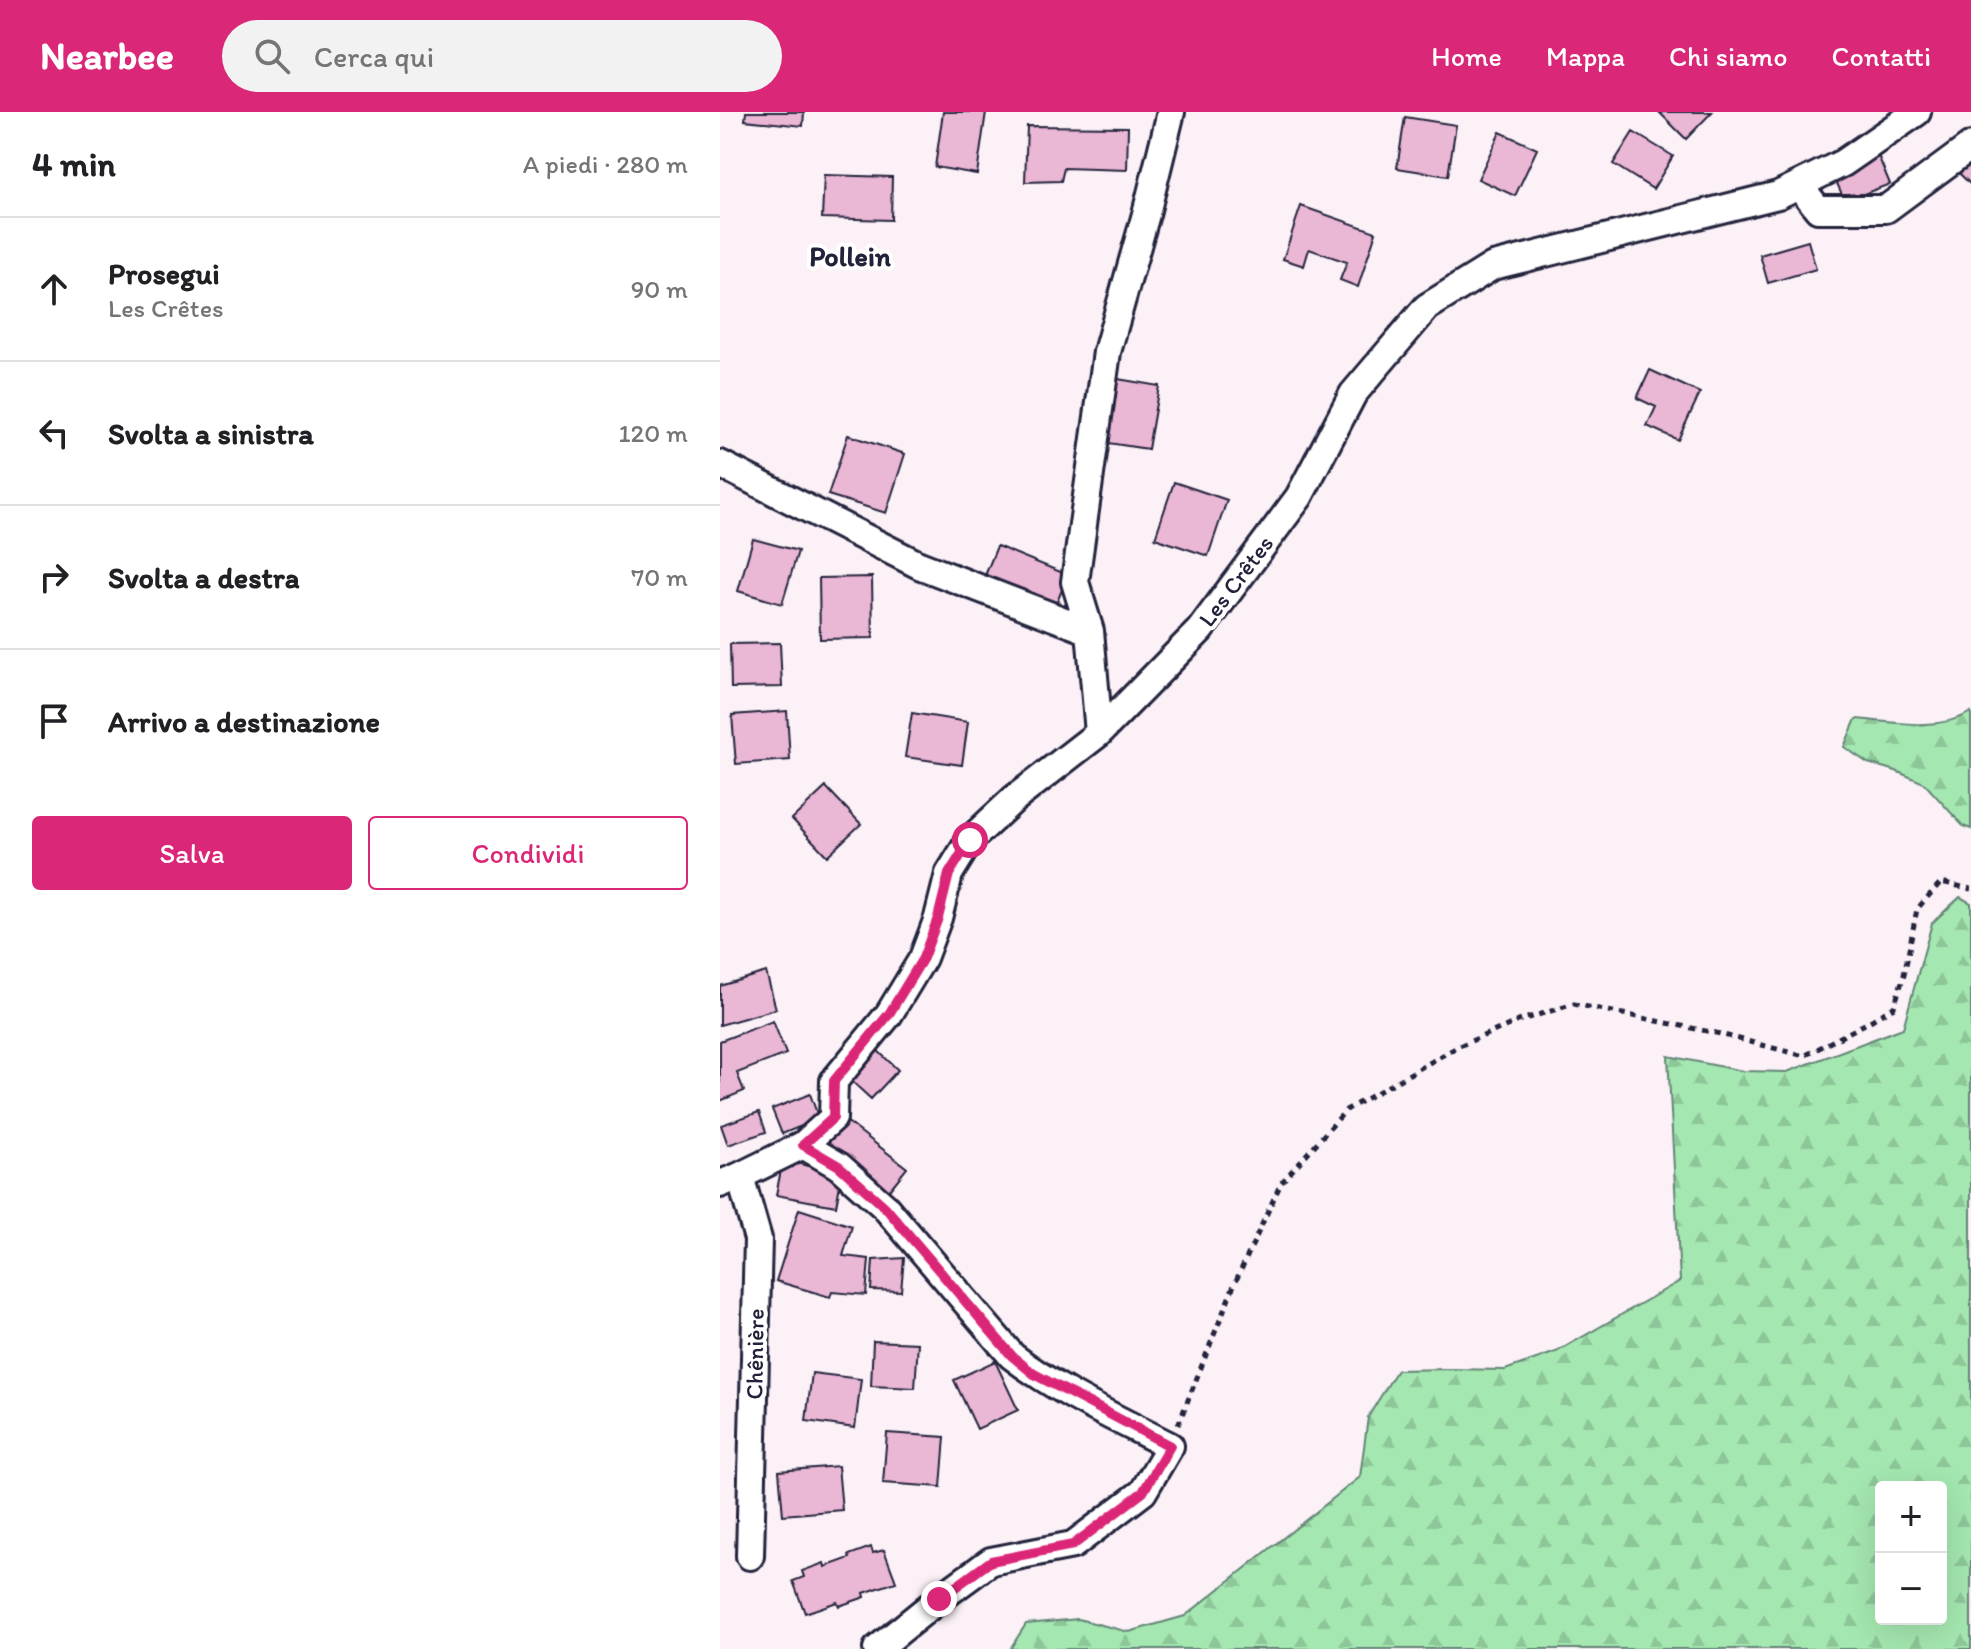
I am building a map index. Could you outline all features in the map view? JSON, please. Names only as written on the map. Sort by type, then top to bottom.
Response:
[{"type":"street","points":[[1099,733],[1090,631],[1075,582],[1107,352],[1171,112]]},
{"type":"street","name":"Les Crêtes","points":[[730,1180],[803,1145],[833,1118],[834,1081],[889,1014],[923,958],[938,918],[949,874],[970,840],[1014,799],[1099,733],[1200,630],[1299,497],[1353,394],[1427,307],[1493,266],[1778,195],[1843,163],[1917,112]]},
{"type":"street","points":[[1799,185],[1818,209],[1886,209],[1971,146]]},
{"type":"street","points":[[720,464],[919,565],[1090,631]]},
{"type":"street","points":[[803,1145],[839,1166],[885,1207],[1012,1356],[1034,1374],[1170,1446],[1143,1492],[1073,1545],[991,1561],[877,1649]]},
{"type":"street","name":"Chênière","points":[[730,1180],[758,1239],[750,1556]]},
{"type":"path","points":[[1170,1446],[1234,1285],[1281,1183],[1346,1110],[1459,1046],[1521,1020],[1574,1004],[1804,1056],[1894,1007],[1904,975],[1917,909],[1941,882],[1971,889]]},
{"type":"green space","points":[[1971,712],[1971,829],[1963,826],[1924,783],[1868,763],[1844,747],[1856,719],[1930,724]]},
{"type":"green space","points":[[1960,897],[1971,903],[1971,1649],[1010,1649],[1026,1624],[1078,1619],[1129,1632],[1185,1616],[1360,1477],[1368,1417],[1397,1370],[1505,1370],[1556,1352],[1680,1281],[1668,1056],[1743,1071],[1787,1072],[1903,1028],[1932,923]]},
{"type":"building","points":[[746,112],[804,112],[803,126],[745,120]]},
{"type":"building","points":[[943,112],[986,112],[977,174],[935,167]]},
{"type":"building","points":[[1659,112],[1712,112],[1686,139]]},
{"type":"building","points":[[1405,117],[1456,125],[1448,176],[1397,168]]},
{"type":"building","points":[[1027,126],[1128,127],[1127,170],[1064,168],[1061,181],[1025,182]]},
{"type":"building","points":[[1500,132],[1537,149],[1515,196],[1478,179]]},
{"type":"building","points":[[1633,132],[1673,156],[1653,189],[1613,164]]},
{"type":"building","points":[[1877,153],[1890,184],[1845,201],[1835,179]]},
{"type":"building","points":[[1971,163],[1971,185],[1959,173]]},
{"type":"building","points":[[824,175],[892,177],[891,220],[822,218]]},
{"type":"building","points":[[1301,206],[1376,232],[1358,287],[1340,280],[1347,262],[1309,249],[1304,266],[1283,259]]},
{"type":"building","points":[[1808,241],[1816,269],[1768,283],[1760,255]]},
{"type":"building","points":[[1650,370],[1700,393],[1678,440],[1647,426],[1656,407],[1637,398]]},
{"type":"building","points":[[1118,379],[1159,386],[1148,449],[1108,443]]},
{"type":"building","points":[[848,435],[905,454],[886,513],[828,495]]},
{"type":"building","points":[[1174,482],[1227,500],[1208,556],[1155,538]]},
{"type":"building","points":[[753,539],[798,551],[782,604],[738,591]]},
{"type":"building","points":[[997,546],[1068,575],[1055,607],[984,578]]},
{"type":"building","points":[[872,577],[873,638],[820,639],[819,578]]},
{"type":"building","points":[[780,643],[782,687],[731,688],[730,644]]},
{"type":"building","points":[[787,711],[790,760],[736,764],[732,715]]},
{"type":"building","points":[[912,713],[968,722],[962,765],[905,757]]},
{"type":"building","points":[[826,787],[861,824],[827,856],[792,819]]},
{"type":"building","points":[[766,972],[776,1009],[720,1025],[720,986]]},
{"type":"building","points":[[773,1021],[786,1054],[737,1073],[744,1091],[720,1101],[720,1041]]},
{"type":"building","points":[[874,1047],[898,1070],[871,1099],[846,1076]]},
{"type":"building","points":[[810,1094],[819,1119],[782,1134],[772,1109]]},
{"type":"building","points":[[759,1112],[766,1132],[728,1145],[721,1125]]},
{"type":"building","points":[[845,1120],[907,1168],[886,1194],[824,1147]]},
{"type":"building","points":[[783,1160],[842,1174],[836,1206],[776,1195]]},
{"type":"building","points":[[799,1209],[852,1226],[843,1256],[869,1259],[866,1295],[832,1292],[830,1297],[776,1281]]},
{"type":"building","points":[[904,1258],[901,1291],[871,1290],[873,1260]]},
{"type":"building","points":[[873,1341],[918,1343],[915,1388],[871,1386]]},
{"type":"building","points":[[995,1361],[1018,1410],[977,1429],[954,1380]]},
{"type":"building","points":[[812,1373],[861,1379],[855,1428],[806,1421]]},
{"type":"building","points":[[887,1433],[945,1437],[941,1487],[883,1483]]},
{"type":"building","points":[[838,1466],[842,1510],[783,1515],[779,1471]]},
{"type":"building","points":[[871,1547],[873,1553],[884,1550],[896,1582],[839,1606],[837,1602],[805,1613],[793,1581],[804,1577],[802,1571],[824,1563],[825,1567]]},
{"type":"district","name":"Pollein","points":[[850,256]]},
{"type":"route","points":[[939,1599],[991,1561],[1073,1545],[1143,1492],[1170,1446],[1034,1374],[1012,1356],[885,1207],[839,1166],[803,1145],[833,1118],[834,1081],[889,1014],[923,958],[938,918],[949,874],[970,840]]}]
